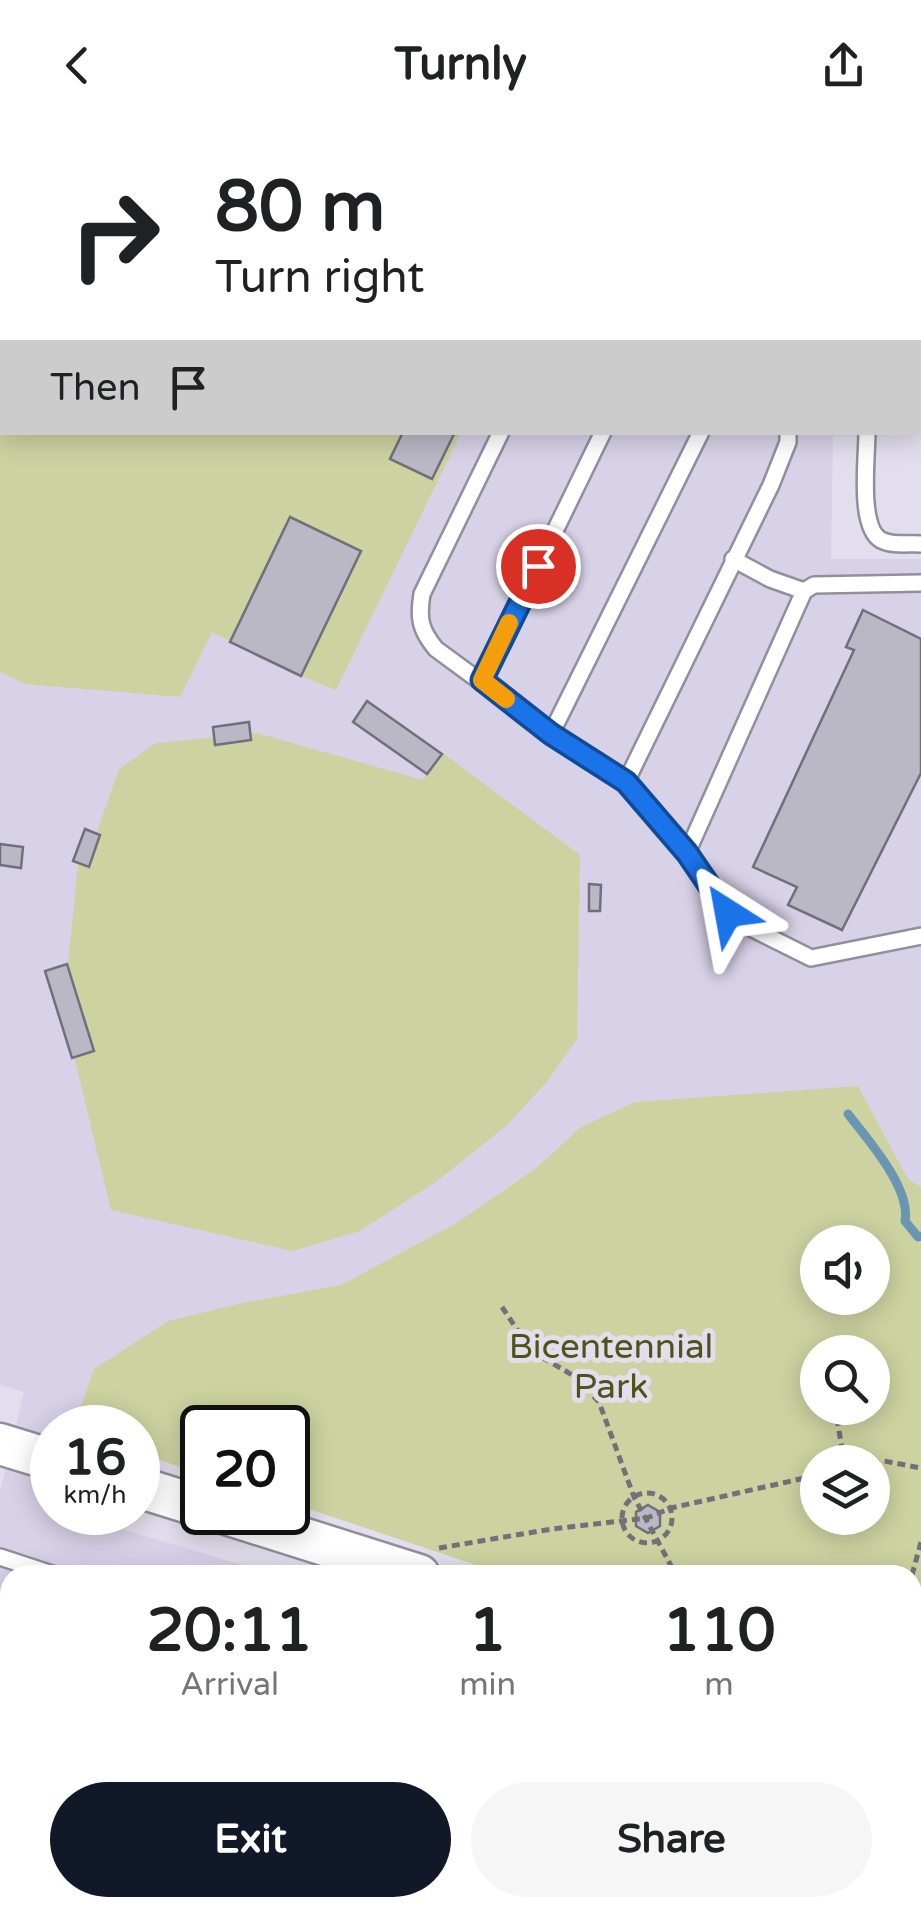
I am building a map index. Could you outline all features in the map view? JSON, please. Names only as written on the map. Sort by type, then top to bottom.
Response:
[{"type":"main road","points":[[0,1444],[30,1453]]},
{"type":"main road","points":[[293,1535],[388,1565]]},
{"type":"lane","points":[[500,435],[422,594],[418,616],[422,632],[436,649],[551,734],[626,782],[687,853],[728,913],[742,924],[811,958],[921,936]]},
{"type":"lane","points":[[482,680],[602,435]]},
{"type":"lane","points":[[551,734],[700,435]]},
{"type":"lane","points":[[626,782],[771,485],[788,435]]},
{"type":"lane","points":[[867,435],[870,530],[891,544],[921,544]]},
{"type":"lane","points":[[734,559],[770,579],[804,591]]},
{"type":"lane","points":[[687,853],[804,591],[814,586],[921,582]]},
{"type":"path","points":[[502,1307],[526,1343],[574,1376],[599,1402],[634,1496],[670,1565]]},
{"type":"path","points":[[890,1462],[921,1468]]},
{"type":"path","points":[[410,1565],[411,1540],[447,1548],[484,1539],[647,1518],[671,1508],[800,1480]]},
{"type":"path","points":[[650,1493],[666,1500],[671,1508],[672,1524],[656,1542],[634,1540],[622,1521],[625,1507],[634,1496],[650,1493]]},
{"type":"shaded area","points":[[0,435],[833,435],[831,559],[921,559],[921,1187],[908,1179],[858,1086],[581,1127],[536,1168],[458,1222],[341,1285],[247,1302],[95,1369],[81,1405],[30,1405],[30,1535],[142,1535],[242,1565],[0,1565],[0,1492],[24,1392],[0,1385]]},
{"type":"green space","points":[[0,435],[460,435],[336,690],[212,632],[180,697],[25,684],[0,672]]},
{"type":"green space","points":[[257,733],[423,780],[443,753],[580,855],[577,1039],[546,1083],[506,1126],[437,1181],[360,1231],[293,1251],[111,1210],[74,1056],[94,1049],[68,964],[78,863],[86,863],[119,769],[156,743]]},
{"type":"green space","name":"Bicentennial Park","points":[[858,1086],[908,1179],[921,1187],[921,1565],[476,1565],[310,1509],[310,1405],[180,1405],[180,1467],[160,1460],[160,1405],[81,1405],[94,1369],[168,1321],[341,1285],[458,1222],[536,1168],[581,1127],[635,1102]]},
{"type":"building","points":[[402,435],[454,435],[432,479],[390,459]]},
{"type":"building","points":[[290,517],[361,551],[301,676],[230,642]]},
{"type":"building","points":[[863,610],[921,639],[921,773],[842,930],[788,905],[797,887],[753,867],[854,650],[846,647]]},
{"type":"building","points":[[367,701],[442,754],[427,774],[353,722]]},
{"type":"building","points":[[249,722],[251,740],[215,745],[213,727]]},
{"type":"building","points":[[85,829],[100,835],[89,867],[73,861]]},
{"type":"building","points":[[0,844],[23,847],[21,868],[0,865]]},
{"type":"building","points":[[589,884],[601,885],[600,911],[589,911]]},
{"type":"building","points":[[67,964],[94,1051],[72,1058],[45,971]]},
{"type":"building","points":[[648,1505],[660,1512],[660,1526],[648,1533],[636,1526],[636,1512]]},
{"type":"waterway","points":[[848,1114],[895,1179],[905,1208],[905,1221],[921,1236]]},
{"type":"slow traffic","points":[[506,699],[482,680],[509,623]]},
{"type":"route","points":[[538,566],[482,680],[587,760],[626,782],[687,853],[728,913]]}]
